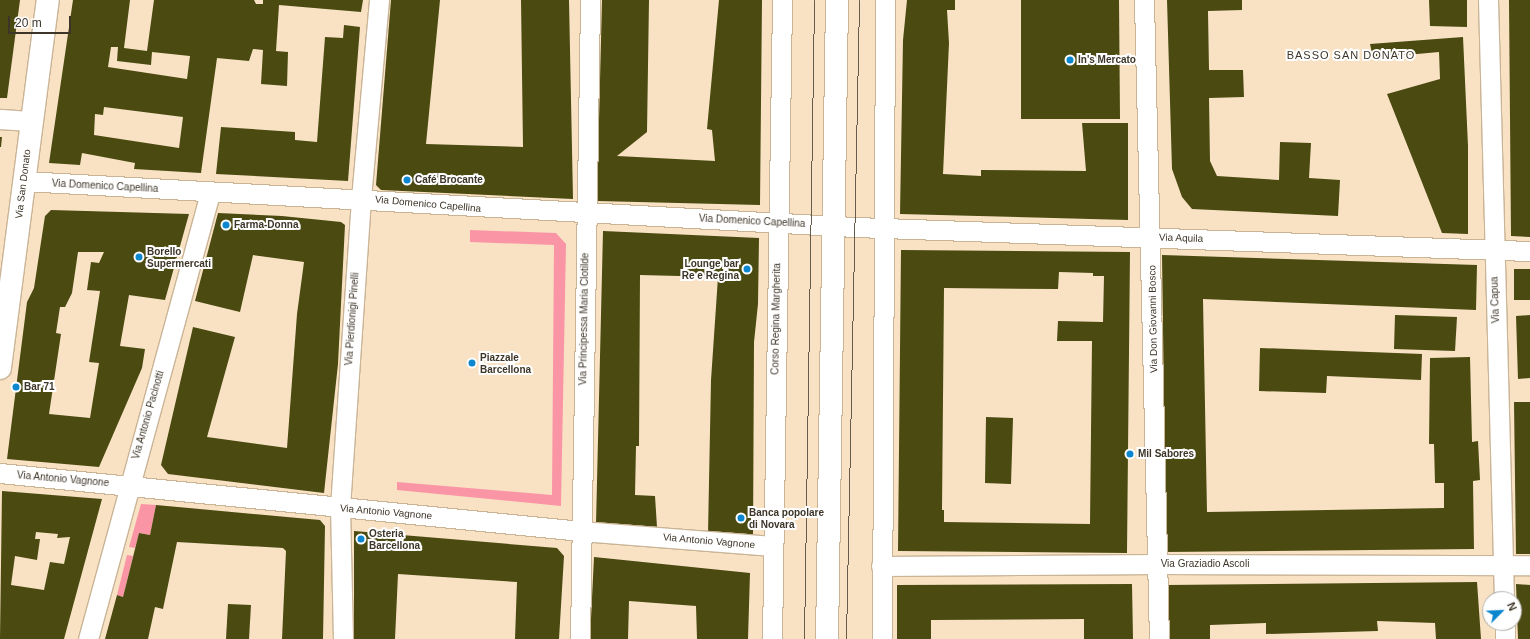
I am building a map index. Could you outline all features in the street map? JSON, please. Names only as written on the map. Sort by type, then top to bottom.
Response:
[{"type":"main road","name":"Via San Donato","points":[[0,368],[31,121],[48,0]]},
{"type":"main road","points":[[827,639],[837,0]]},
{"type":"street","name":"Via Pierdionigi Pinelli","points":[[343,639],[340,507],[360,198],[378,0]]},
{"type":"street","name":"Via Principessa Maria Clotilde","points":[[580,639],[590,0]]},
{"type":"street","name":"Corso Regina Margherita","points":[[772,639],[772,546],[782,0]]},
{"type":"street","points":[[882,639],[881,566],[886,0]]},
{"type":"street","name":"Via Don Giovanni Bosco","points":[[1144,0],[1160,639]]},
{"type":"street","name":"Via Capua","points":[[1488,0],[1493,250],[1504,591]]},
{"type":"street","points":[[0,119],[31,121]]},
{"type":"street","name":"Via Domenico Capellina","points":[[24,181],[210,192],[360,198],[587,214],[778,222],[833,226]]},
{"type":"street","name":"Via Antonio Pacinotti","points":[[88,639],[128,485],[210,192]]},
{"type":"street","name":"Via Aquila","points":[[833,226],[1151,236],[1530,251]]},
{"type":"street","name":"Via Antonio Vagnone","points":[[0,473],[581,531],[772,546]]},
{"type":"street","name":"Via Graziadio Ascoli","points":[[881,566],[1158,564],[1530,565]]},
{"type":"shaded area","points":[[470,230],[556,233],[566,244],[561,506],[397,490],[397,482],[552,495],[554,245],[470,242]]},
{"type":"shaded area","points":[[141,504],[156,505],[150,535],[139,533],[135,548],[129,547]]},
{"type":"shaded area","points":[[127,555],[133,556],[123,597],[117,595]]},
{"type":"building","points":[[0,0],[20,0],[7,98],[0,98]]},
{"type":"building","points":[[73,0],[130,0],[124,48],[147,51],[154,0],[254,0],[256,4],[263,4],[263,0],[363,0],[361,12],[279,5],[276,51],[288,52],[287,86],[261,84],[263,50],[253,49],[249,61],[217,58],[201,173],[134,169],[135,163],[82,153],[80,165],[49,163]],"holes":[[[111,47],[118,47],[117,61],[151,65],[152,52],[190,56],[187,79],[108,67]],[[104,107],[183,117],[179,148],[94,135],[95,114],[103,115]]]},
{"type":"building","points":[[391,0],[440,0],[426,144],[523,147],[521,0],[569,0],[573,199],[381,190],[376,185]]},
{"type":"building","points":[[602,0],[649,0],[647,132],[617,156],[715,161],[712,130],[707,129],[719,0],[762,0],[760,205],[597,201]]},
{"type":"building","points":[[907,0],[955,0],[955,10],[947,10],[949,43],[943,174],[981,176],[981,170],[1086,171],[1082,123],[1128,123],[1128,220],[900,214],[903,40]]},
{"type":"building","name":"In's Mercato","points":[[1021,0],[1119,0],[1120,119],[1021,119]]},
{"type":"building","points":[[1167,0],[1242,0],[1242,10],[1208,11],[1209,70],[1243,70],[1244,97],[1209,98],[1210,161],[1217,176],[1279,180],[1280,142],[1311,143],[1309,178],[1340,180],[1338,216],[1192,209],[1182,197],[1172,169]]},
{"type":"building","points":[[1429,0],[1467,0],[1467,27],[1430,26]]},
{"type":"building","points":[[1509,0],[1530,0],[1530,237],[1511,236]]},
{"type":"building","points":[[344,25],[360,27],[348,181],[216,174],[221,127],[295,132],[295,140],[317,142],[325,37],[343,38]]},
{"type":"building","points":[[1463,37],[1468,146],[1468,234],[1442,233],[1387,94],[1440,79],[1439,52],[1373,58],[1370,44]]},
{"type":"building","points":[[0,137],[2,137],[1,147],[0,147]]},
{"type":"building","points":[[51,210],[189,214],[165,300],[129,295],[120,346],[145,349],[142,368],[99,467],[7,459],[27,302],[34,288],[45,216]],"holes":[[[78,252],[104,252],[99,263],[91,262],[87,290],[100,291],[89,362],[99,363],[90,418],[49,414],[61,334],[56,333],[60,307],[65,307],[72,293]]]},
{"type":"building","points":[[218,213],[282,216],[341,222],[345,225],[338,364],[324,493],[168,474],[161,465],[193,327],[235,337],[207,437],[287,448],[297,314],[304,262],[253,255],[240,312],[195,301]]},
{"type":"building","points":[[603,231],[759,238],[758,304],[754,342],[753,539],[708,534],[711,380],[718,277],[640,275],[639,446],[636,446],[635,495],[655,496],[657,527],[596,524]]},
{"type":"building","points":[[901,250],[1130,252],[1127,553],[898,551]],"holes":[[[1059,272],[1093,273],[1093,276],[1104,276],[1103,322],[1058,321],[1057,341],[1092,341],[1090,524],[944,522],[944,510],[942,510],[944,288],[1058,289]]]},
{"type":"building","points":[[1162,255],[1477,265],[1476,310],[1203,299],[1207,512],[1444,508],[1444,483],[1435,483],[1434,444],[1429,444],[1430,358],[1470,357],[1472,442],[1478,441],[1480,480],[1473,481],[1474,549],[1166,552]]},
{"type":"building","points":[[1514,269],[1530,269],[1530,300],[1514,300]]},
{"type":"building","points":[[1395,315],[1457,317],[1455,351],[1394,349]]},
{"type":"building","points":[[1530,315],[1530,378],[1518,379],[1516,316]]},
{"type":"building","points":[[1260,348],[1422,354],[1421,380],[1327,376],[1326,393],[1259,391]]},
{"type":"building","points":[[1514,402],[1530,402],[1530,554],[1516,554]]},
{"type":"building","points":[[986,417],[1013,418],[1011,484],[985,483]]},
{"type":"building","points":[[2,491],[102,499],[64,639],[0,639]],"holes":[[[36,532],[58,534],[57,538],[70,537],[64,564],[50,562],[44,590],[11,585],[15,556],[37,560],[40,539],[35,539]]]},
{"type":"building","points":[[156,505],[320,520],[325,526],[323,639],[282,639],[286,551],[283,548],[177,542],[163,609],[155,607],[148,639],[105,639],[117,595],[123,597],[139,533],[150,535]]},
{"type":"building","points":[[354,531],[557,548],[564,556],[559,639],[515,639],[517,582],[398,574],[395,639],[354,639]]},
{"type":"building","points":[[594,557],[750,573],[748,639],[697,639],[696,606],[629,601],[628,639],[590,639]]},
{"type":"building","points":[[1477,582],[1481,639],[1436,639],[1435,623],[1377,621],[1378,631],[1266,634],[1266,623],[1210,625],[1210,639],[1169,639],[1167,585]]},
{"type":"building","points":[[1132,584],[1133,639],[1084,639],[1084,619],[931,620],[931,639],[897,639],[897,585]]},
{"type":"building","points":[[1516,584],[1530,585],[1530,639],[1518,639],[1518,631],[1522,631],[1522,591],[1516,591]]},
{"type":"building","points":[[228,604],[251,605],[249,639],[226,639]]},
{"type":"tram line","points":[[804,639],[814,0]]},
{"type":"tram line","points":[[846,639],[859,0]]},
{"type":"place","name":"In's Mercato","points":[[1070,60]]},
{"type":"place","name":"Café Brocante","points":[[407,180]]},
{"type":"place","name":"Farma-Donna","points":[[226,225]]},
{"type":"place","name":"Borello Supermercati","points":[[139,257]]},
{"type":"place","name":"Lounge bar Re e Regina","points":[[747,269]]},
{"type":"place","name":"Piazzale Barcellona","points":[[472,363]]},
{"type":"place","name":"Bar 71","points":[[16,387]]},
{"type":"place","name":"Mil Sabores","points":[[1130,454]]},
{"type":"place","name":"Banca popolare di Novara","points":[[741,518]]},
{"type":"place","name":"Osteria Barcellona","points":[[361,539]]},
{"type":"district","name":"BASSO SAN DONATO","points":[[1351,55]]}]
